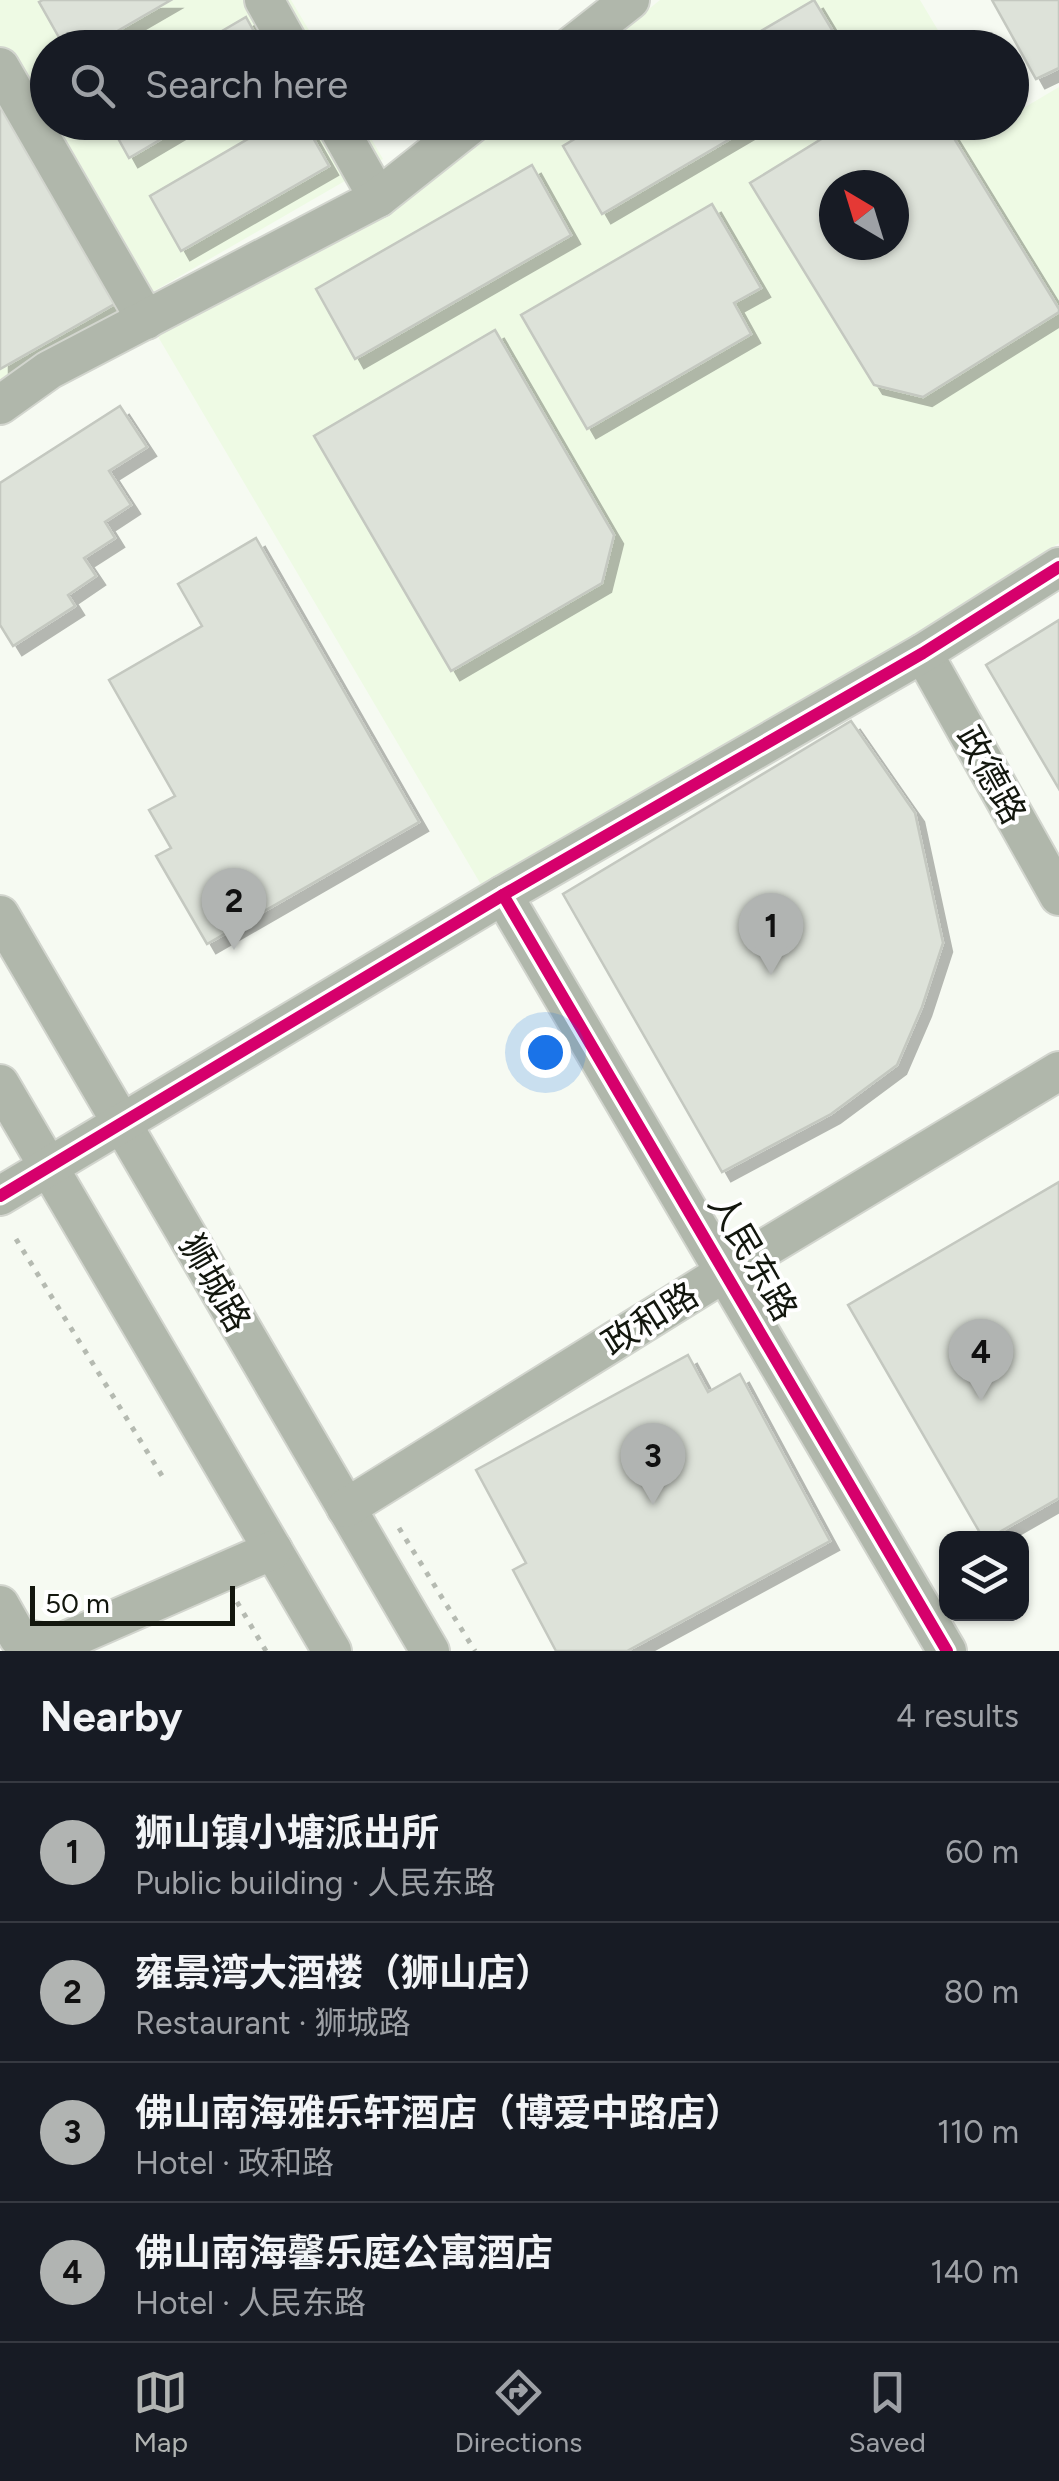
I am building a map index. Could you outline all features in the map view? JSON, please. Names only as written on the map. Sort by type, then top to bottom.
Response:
[{"type":"street","points":[[264,0],[282,30]]},
{"type":"street","points":[[592,30],[630,0]]},
{"type":"street","points":[[0,67],[30,119]]},
{"type":"street","points":[[42,140],[146,320]]},
{"type":"street","points":[[344,140],[378,198]]},
{"type":"street","points":[[0,406],[50,370],[378,198],[451,140]]},
{"type":"street","points":[[0,1196],[504,895],[923,653],[1059,567]]},
{"type":"street","name":"政德路","points":[[923,653],[1059,896]]},
{"type":"street","name":"人民东路","points":[[504,895],[947,1651]]},
{"type":"street","name":"狮城路","points":[[0,915],[430,1651]]},
{"type":"street","name":"政和路","points":[[346,1508],[1059,1072]]},
{"type":"street","points":[[0,1084],[332,1651]]},
{"type":"street","points":[[6,1626],[56,1644],[272,1550]]},
{"type":"path","points":[[16,1239],[164,1479]]},
{"type":"path","points":[[397,1525],[475,1651]]},
{"type":"path","points":[[230,1590],[266,1651]]},
{"type":"shaded area","points":[[0,0],[291,0],[309,30],[30,30],[30,140],[372,140],[383,159],[0,380]]},
{"type":"shaded area","points":[[660,0],[920,0],[938,30],[623,30]]},
{"type":"shaded area","points":[[1059,87],[1059,543],[910,637],[483,888],[157,335],[390,214],[484,140],[1029,140],[1029,105]]},
{"type":"building","points":[[171,0],[119,30],[55,30],[39,2]]},
{"type":"building","points":[[814,0],[832,30],[763,30]]},
{"type":"building","points":[[992,0],[1059,0],[1059,68],[1036,79],[1029,66],[1029,30],[1009,30]]},
{"type":"building","points":[[246,17],[253,30],[224,30]]},
{"type":"building","points":[[0,94],[118,302],[0,369]]},
{"type":"building","points":[[119,140],[160,140],[129,158]]},
{"type":"building","points":[[246,140],[314,140],[329,166],[181,251],[150,196]]},
{"type":"building","points":[[573,140],[728,140],[602,214],[563,146]]},
{"type":"building","points":[[820,140],[955,140],[1059,309],[923,397],[874,385],[750,183]]},
{"type":"building","points":[[532,165],[571,235],[355,359],[316,289]]},
{"type":"building","points":[[712,204],[761,288],[734,303],[751,334],[587,429],[521,315]]},
{"type":"building","points":[[495,330],[614,535],[602,583],[451,671],[314,436]]},
{"type":"building","points":[[120,406],[147,447],[109,471],[131,505],[105,522],[115,538],[84,558],[96,576],[68,595],[75,606],[13,646],[0,625],[0,483]]},
{"type":"building","points":[[256,538],[419,822],[207,944],[156,856],[171,848],[149,810],[175,796],[109,680],[202,626],[178,584]]},
{"type":"building","points":[[1059,620],[1059,789],[986,665]]},
{"type":"building","points":[[851,721],[915,813],[943,943],[897,1065],[831,1114],[722,1172],[563,894]]},
{"type":"building","points":[[1059,1182],[1059,1498],[1001,1531],[979,1531],[848,1305]]},
{"type":"building","points":[[688,1355],[708,1392],[740,1374],[830,1541],[627,1651],[556,1651],[513,1570],[526,1563],[476,1470]]},
{"type":"cycle path","points":[[0,1196],[503,895],[923,653],[1059,567]]},
{"type":"cycle path","points":[[503,895],[947,1651]]},
{"type":"place","name":"雍景湾大酒楼（狮山店）","points":[[234,950]]},
{"type":"place","name":"狮山镇小塘派出所","points":[[771,975]]},
{"type":"place","name":"佛山南海馨乐庭公寓酒店","points":[[981,1401]]},
{"type":"place","name":"佛山南海雅乐轩酒店（博爱中路店）","points":[[653,1505]]}]
